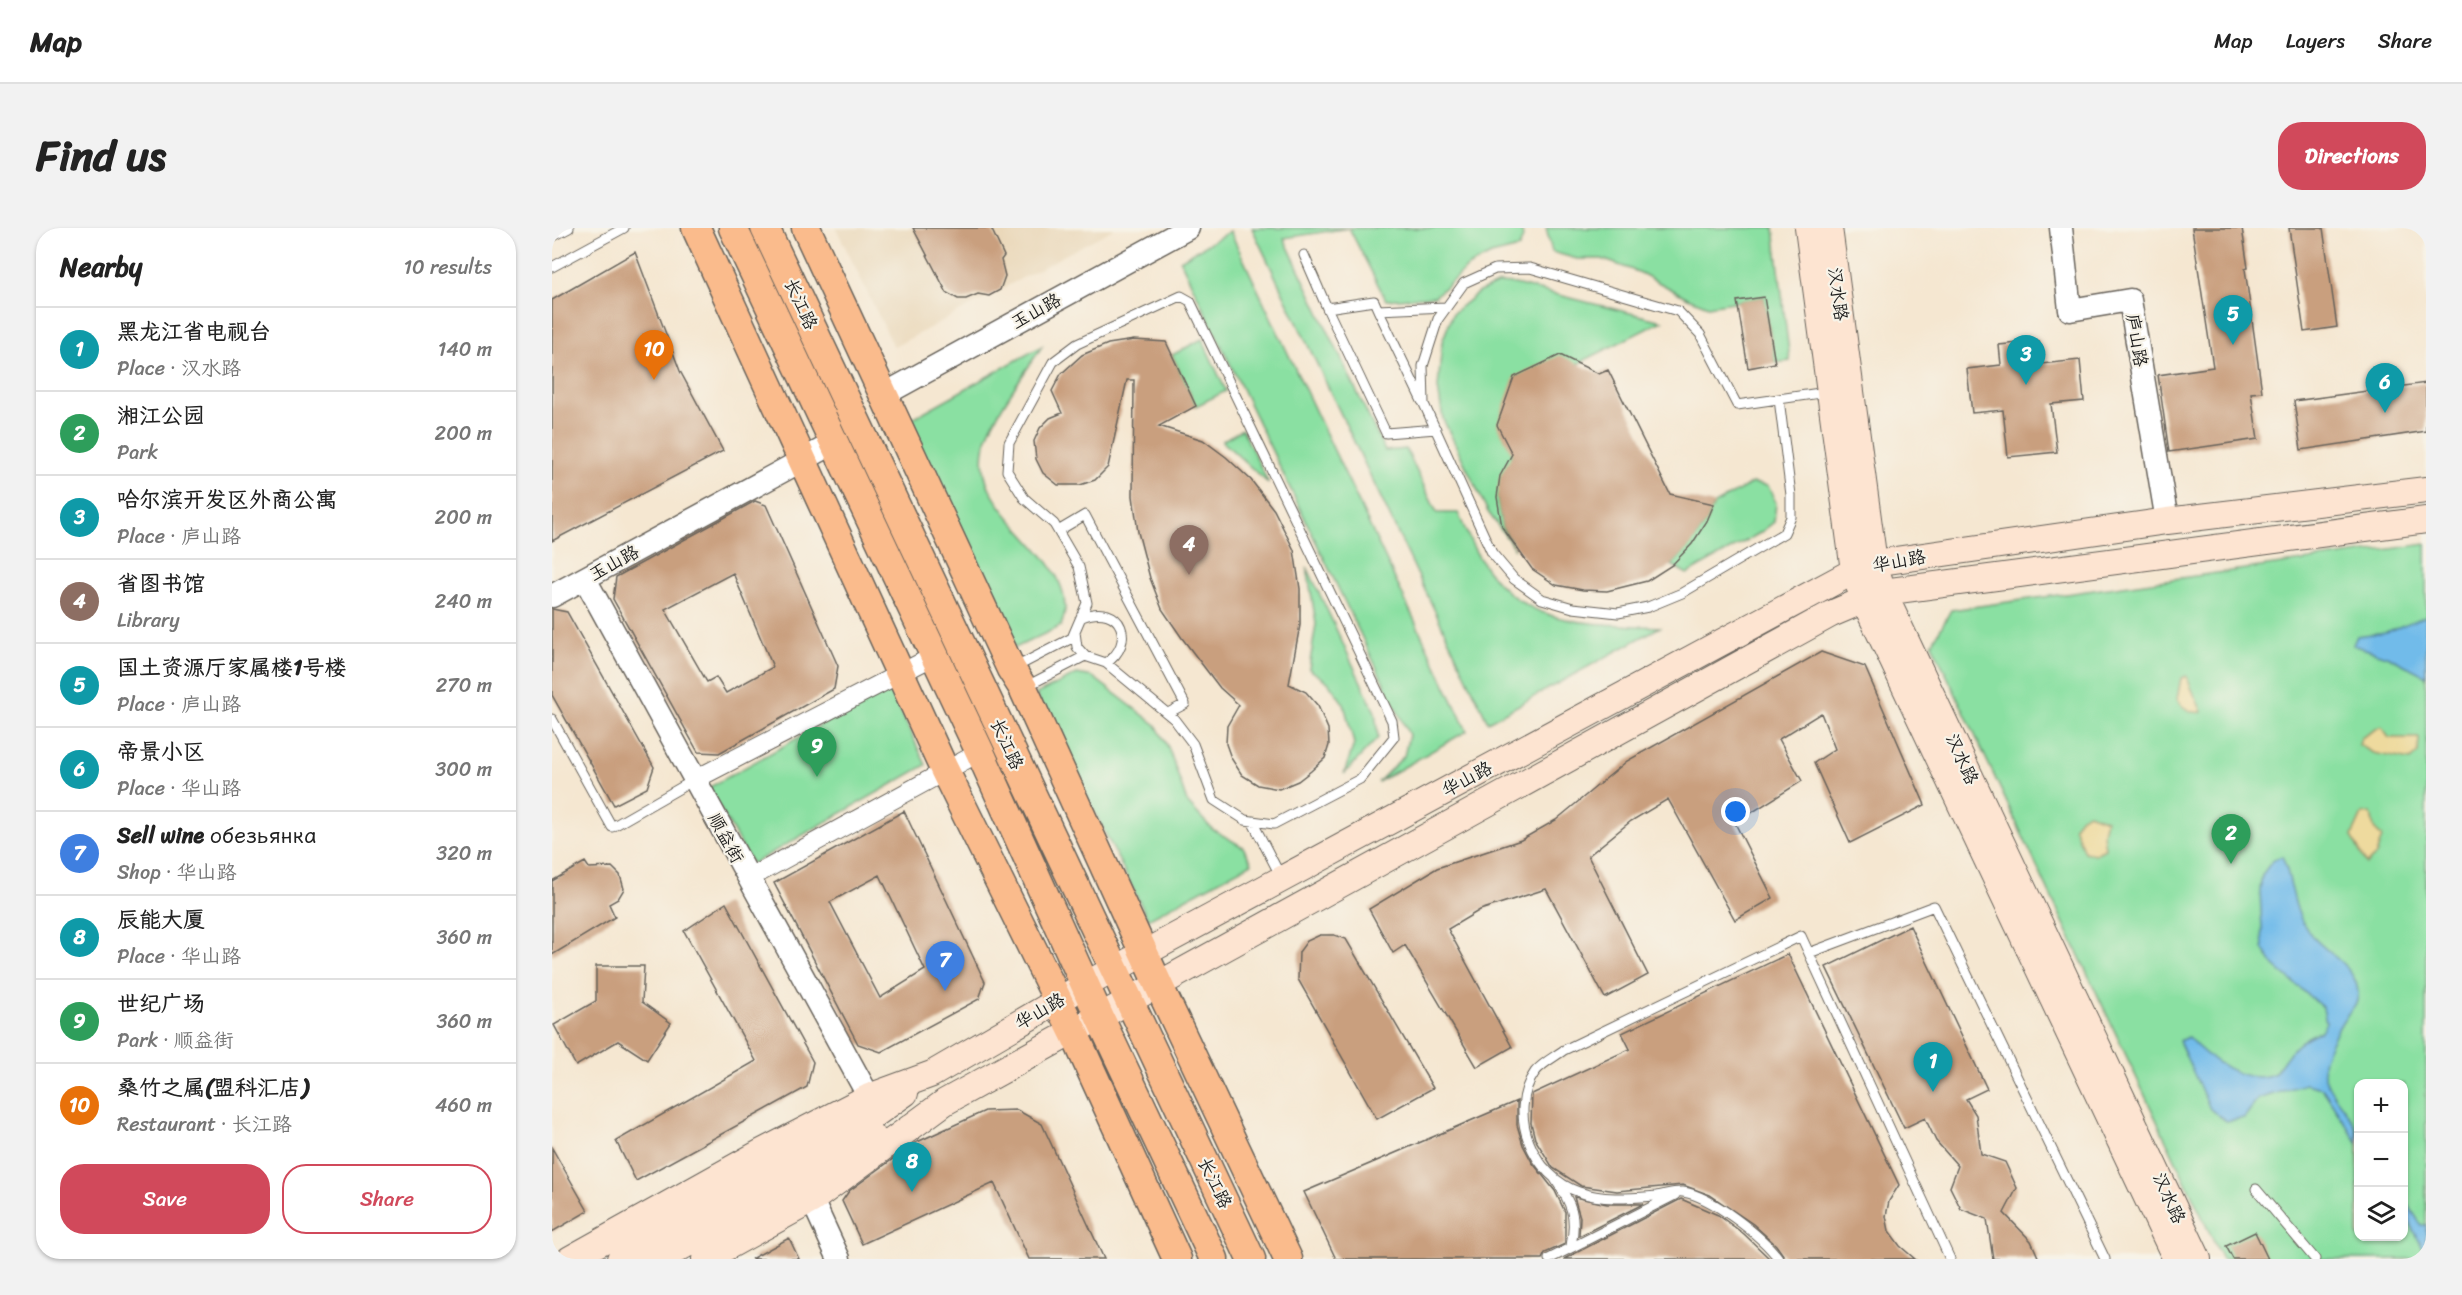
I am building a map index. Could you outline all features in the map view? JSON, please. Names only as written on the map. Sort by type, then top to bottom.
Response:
[{"type":"main road","points":[[696,228],[944,769],[1074,1033],[1177,1259]]},
{"type":"main road","name":"长江路","points":[[732,228],[980,752],[1100,1018],[1214,1259]]},
{"type":"main road","name":"长江路","points":[[765,228],[1113,971],[1251,1259]]},
{"type":"main road","points":[[806,228],[1288,1259]]},
{"type":"main road","name":"汉水路","points":[[1808,228],[1830,392],[1864,567],[1874,596],[2176,1259]]},
{"type":"main road","name":"汉水路","points":[[1829,228],[1864,567]]},
{"type":"main road","name":"华山路","points":[[570,1259],[760,1153],[869,1097],[932,1074],[1085,985],[1864,567],[2167,522],[2426,490]]},
{"type":"main road","name":"华山路","points":[[705,1259],[812,1200],[945,1102],[1074,1033],[1158,984],[1820,620],[1874,596],[2426,520]]},
{"type":"main road","name":"汉水路","points":[[1874,596],[2198,1259]]},
{"type":"main road","points":[[620,1259],[860,1125],[932,1074]]},
{"type":"main road","points":[[660,1259],[841,1156],[945,1102]]},
{"type":"street","name":"玉山路","points":[[885,394],[1188,228]]},
{"type":"street","name":"庐山路","points":[[2061,228],[2070,310],[2130,300],[2167,522]]},
{"type":"street","name":"玉山路","points":[[552,596],[834,443]]},
{"type":"street","name":"顺益街","points":[[585,579],[869,1097]]},
{"type":"street","points":[[694,780],[934,656]]},
{"type":"street","points":[[748,879],[944,769],[980,752]]},
{"type":"street","points":[[812,1200],[839,1259]]},
{"type":"lane","points":[[552,237],[569,228]]},
{"type":"lane","points":[[552,267],[624,228]]},
{"type":"lane","points":[[1304,255],[1386,433],[1436,429]]},
{"type":"lane","points":[[1424,404],[1423,366],[1438,319],[1464,283],[1495,269],[1530,268],[1678,311],[1700,334],[1737,405],[1830,392]]},
{"type":"lane","points":[[1017,679],[1072,638],[1087,603],[1079,567],[1054,524],[1024,498],[1007,471],[1009,443],[1053,362],[1077,344],[1181,296],[1190,301],[1392,720],[1394,737],[1360,779],[1274,824],[1245,820],[1214,800],[1193,744],[1168,713],[1106,663],[1085,656],[1077,647],[1075,632]]},
{"type":"lane","points":[[1327,308],[1374,301],[1436,429],[1492,553],[1514,579],[1542,599],[1573,608],[1618,613],[1648,607],[1682,593],[1784,533],[1791,517],[1791,495],[1779,399]]},
{"type":"lane","points":[[1378,310],[1446,307]]},
{"type":"lane","points":[[1058,531],[1085,515],[1185,704],[1168,713]]},
{"type":"lane","points":[[1082,617],[1097,611],[1111,615],[1120,626],[1122,643],[1115,657],[1106,663]]},
{"type":"lane","points":[[1017,679],[1085,656]]},
{"type":"lane","points":[[552,719],[612,827],[694,780]]},
{"type":"lane","points":[[1252,821],[1282,879]]},
{"type":"lane","points":[[1809,953],[1934,906],[2105,1259]]},
{"type":"lane","points":[[1571,1246],[1576,1224],[1569,1199],[1535,1156],[1524,1127],[1523,1101],[1536,1071],[1564,1050],[1801,936],[1950,1259]]},
{"type":"lane","points":[[1552,1175],[1578,1192],[1620,1199],[1683,1192],[1713,1205],[1747,1227],[1769,1246],[1779,1259]]},
{"type":"lane","points":[[2256,1189],[2315,1259]]},
{"type":"lane","points":[[1549,1259],[1683,1192]]},
{"type":"shaded area","points":[[836,228],[1115,228],[894,347]]},
{"type":"green space","points":[[1252,228],[1349,228],[1284,238],[1385,451],[1406,449],[1437,513],[1458,513],[1477,554],[1497,582],[1516,599],[1560,618],[1608,625],[1660,627],[1488,722]]},
{"type":"green space","points":[[1349,228],[1521,228],[1523,237],[1519,248],[1491,255],[1469,266],[1435,296],[1386,300]]},
{"type":"green space","points":[[1546,228],[1774,228],[1790,361],[1775,363],[1764,297],[1708,306],[1641,273],[1602,259],[1577,259],[1552,252]]},
{"type":"green space","points":[[1230,231],[1467,731],[1378,782],[1404,756],[1409,735],[1180,260]]},
{"type":"green space","points":[[1499,283],[1515,284],[1662,321],[1577,364],[1512,454],[1497,497],[1502,527],[1515,549],[1488,512],[1443,419],[1438,388],[1442,342],[1453,313],[1479,292]]},
{"type":"green space","points":[[1202,339],[1226,391],[1196,406],[1172,355]]},
{"type":"green space","points":[[1042,346],[994,422],[989,432],[983,459],[987,483],[999,504],[1049,563],[1060,584],[1065,608],[1061,626],[1015,648],[904,423]]},
{"type":"green space","points":[[1242,429],[1269,484],[1222,441]]},
{"type":"green space","points":[[1752,483],[1768,486],[1776,503],[1774,522],[1760,533],[1687,574],[1672,565],[1696,537],[1714,504]]},
{"type":"green space","points":[[2426,544],[2426,1259],[2222,1259],[1932,644],[1951,610]]},
{"type":"green space","points":[[1307,567],[1375,712],[1378,738],[1344,774],[1354,744],[1344,704],[1328,682],[1309,669],[1316,624]]},
{"type":"green space","points":[[1077,674],[1093,677],[1156,725],[1169,749],[1187,802],[1212,829],[1243,847],[1252,863],[1148,919],[1036,694]]},
{"type":"green space","points":[[889,687],[926,765],[752,864],[708,788]]},
{"type":"sand","points":[[2186,676],[2202,712],[2188,710],[2177,699],[2181,678]]},
{"type":"sand","points":[[2381,726],[2389,738],[2419,738],[2418,753],[2410,760],[2373,753],[2359,745],[2361,738]]},
{"type":"sand","points":[[2089,813],[2106,820],[2103,833],[2105,849],[2095,854],[2084,852],[2074,826],[2081,817]]},
{"type":"sand","points":[[2371,813],[2374,829],[2382,837],[2376,855],[2366,864],[2352,836],[2362,814]]},
{"type":"water","points":[[2426,616],[2426,676],[2389,657],[2353,645],[2357,636],[2386,632]]},
{"type":"water","points":[[2282,856],[2296,907],[2305,927],[2319,943],[2344,964],[2358,990],[2355,1006],[2335,1035],[2325,1055],[2323,1065],[2329,1086],[2354,1125],[2354,1137],[2322,1088],[2305,1084],[2258,1099],[2244,1118],[2226,1121],[2210,1109],[2179,1041],[2188,1037],[2205,1053],[2227,1068],[2252,1077],[2264,1077],[2275,1073],[2299,1043],[2321,1031],[2326,1022],[2323,1008],[2274,966],[2263,948],[2260,891],[2262,875],[2272,861]]},
{"type":"water","points":[[2408,1204],[2421,1225],[2426,1225],[2426,1255],[2408,1218]]},
{"type":"building","points":[[913,228],[991,228],[1004,256],[1001,260],[1005,276],[1000,290],[989,296],[978,294],[966,299],[958,299],[947,293]]},
{"type":"building","points":[[2192,228],[2242,228],[2248,268],[2245,269],[2262,392],[2251,393],[2258,439],[2169,452],[2158,375],[2213,367]]},
{"type":"building","points":[[2289,228],[2323,228],[2337,327],[2304,332]]},
{"type":"building","points":[[635,252],[680,371],[723,451],[552,541],[552,300]]},
{"type":"building","points":[[1764,297],[1775,363],[1748,368],[1737,301]]},
{"type":"building","points":[[1134,340],[1166,342],[1196,406],[1159,426],[1203,440],[1226,457],[1251,480],[1274,510],[1294,550],[1300,589],[1300,625],[1289,684],[1306,692],[1318,706],[1328,729],[1329,745],[1325,758],[1311,771],[1298,781],[1279,789],[1258,785],[1242,775],[1231,758],[1226,744],[1227,726],[1239,705],[1220,688],[1182,638],[1162,609],[1150,578],[1138,532],[1133,496],[1134,380],[1127,380],[1108,467],[1095,480],[1080,485],[1058,485],[1043,473],[1036,459],[1034,441],[1040,428],[1050,418],[1062,413],[1052,391],[1061,374],[1082,355],[1108,344]]},
{"type":"building","points":[[2039,341],[2041,364],[2080,360],[2084,401],[2051,404],[2057,452],[2008,457],[2003,410],[1972,413],[1967,369],[2001,365],[1999,345]]},
{"type":"building","points":[[1560,355],[1599,374],[1608,370],[1670,494],[1714,504],[1707,521],[1692,544],[1672,565],[1647,581],[1607,591],[1583,590],[1556,585],[1532,569],[1502,527],[1497,497],[1500,476],[1512,454],[1497,425],[1514,377]]},
{"type":"building","points":[[2426,383],[2426,431],[2301,450],[2294,401]]},
{"type":"building","points":[[755,501],[766,505],[838,666],[834,689],[719,753],[698,752],[613,599],[616,577]],"holes":[[[733,573],[773,667],[726,693],[716,677],[707,682],[665,609]]]},
{"type":"building","points":[[552,609],[567,612],[654,767],[647,788],[614,805],[552,695]]},
{"type":"building","points":[[1821,652],[1865,667],[1925,805],[1850,843],[1814,763],[1835,749],[1821,713],[1779,739],[1802,781],[1735,823],[1773,898],[1735,920],[1668,799],[1631,821],[1588,856],[1648,975],[1605,998],[1546,889],[1480,910],[1448,929],[1512,1047],[1477,1067],[1405,945],[1393,953],[1369,909],[1437,868],[1521,840],[1556,820],[1627,761]]},
{"type":"building","points":[[904,811],[985,982],[979,999],[881,1052],[858,1044],[774,883]],"holes":[[[880,875],[925,970],[880,998],[830,902]]]},
{"type":"building","points":[[585,862],[589,868],[612,867],[620,875],[624,889],[618,899],[609,904],[615,917],[552,955],[552,881]]},
{"type":"building","points":[[726,903],[813,1062],[807,1087],[636,1181],[616,1141],[756,1061],[684,931]]},
{"type":"building","points":[[1910,926],[1987,1089],[1966,1099],[1976,1115],[1981,1154],[2005,1162],[2017,1188],[2004,1213],[2031,1241],[2039,1259],[1993,1259],[1987,1219],[1961,1209],[1950,1187],[1958,1166],[1936,1141],[1925,1118],[1904,1128],[1826,967]]},
{"type":"building","points":[[1320,935],[1334,935],[1346,939],[1433,1088],[1377,1119],[1298,979],[1299,952],[1307,941]]},
{"type":"building","points":[[1788,954],[1899,1185],[1889,1201],[1886,1216],[1889,1231],[1900,1246],[1915,1259],[1786,1259],[1776,1245],[1753,1224],[1710,1195],[1683,1185],[1617,1191],[1581,1186],[1553,1168],[1535,1139],[1531,1123],[1532,1094],[1630,1049],[1622,1033]]},
{"type":"building","points":[[596,966],[644,966],[642,1002],[671,1023],[647,1060],[618,1041],[576,1066],[554,1025],[596,1001]]},
{"type":"building","points":[[1517,1101],[1517,1125],[1523,1145],[1532,1162],[1555,1191],[1565,1212],[1565,1244],[1545,1253],[1542,1259],[1336,1259],[1304,1192]]},
{"type":"building","points":[[1017,1110],[1042,1124],[1104,1259],[1029,1259],[994,1183],[862,1244],[842,1201],[849,1191],[915,1143],[985,1111]]},
{"type":"building","points":[[552,1148],[588,1211],[552,1232]]},
{"type":"building","points":[[1574,1197],[1607,1204],[1643,1204],[1579,1236],[1580,1217]]},
{"type":"building","points":[[1681,1199],[1718,1215],[1744,1234],[1770,1259],[1564,1259]]},
{"type":"building","points":[[2255,1232],[2268,1259],[2233,1259],[2226,1246]]},
{"type":"building","points":[[789,1238],[799,1259],[751,1259]]},
{"type":"place","name":"国土资源厅家属楼1号楼","points":[[2233,345]]},
{"type":"place","name":"桑竹之属(盟科汇店)","points":[[654,380]]},
{"type":"place","name":"哈尔滨开发区外商公寓","points":[[2026,385]]},
{"type":"place","name":"帝景小区","points":[[2385,413]]},
{"type":"place","name":"省图书馆","points":[[1189,575]]},
{"type":"place","name":"世纪广场","points":[[817,777]]},
{"type":"place","name":"湘江公园","points":[[2231,864]]},
{"type":"place","name":"Sell wine обезьянка","points":[[945,991]]},
{"type":"place","name":"黑龙江省电视台","points":[[1933,1092]]},
{"type":"place","name":"辰能大厦","points":[[912,1192]]}]
